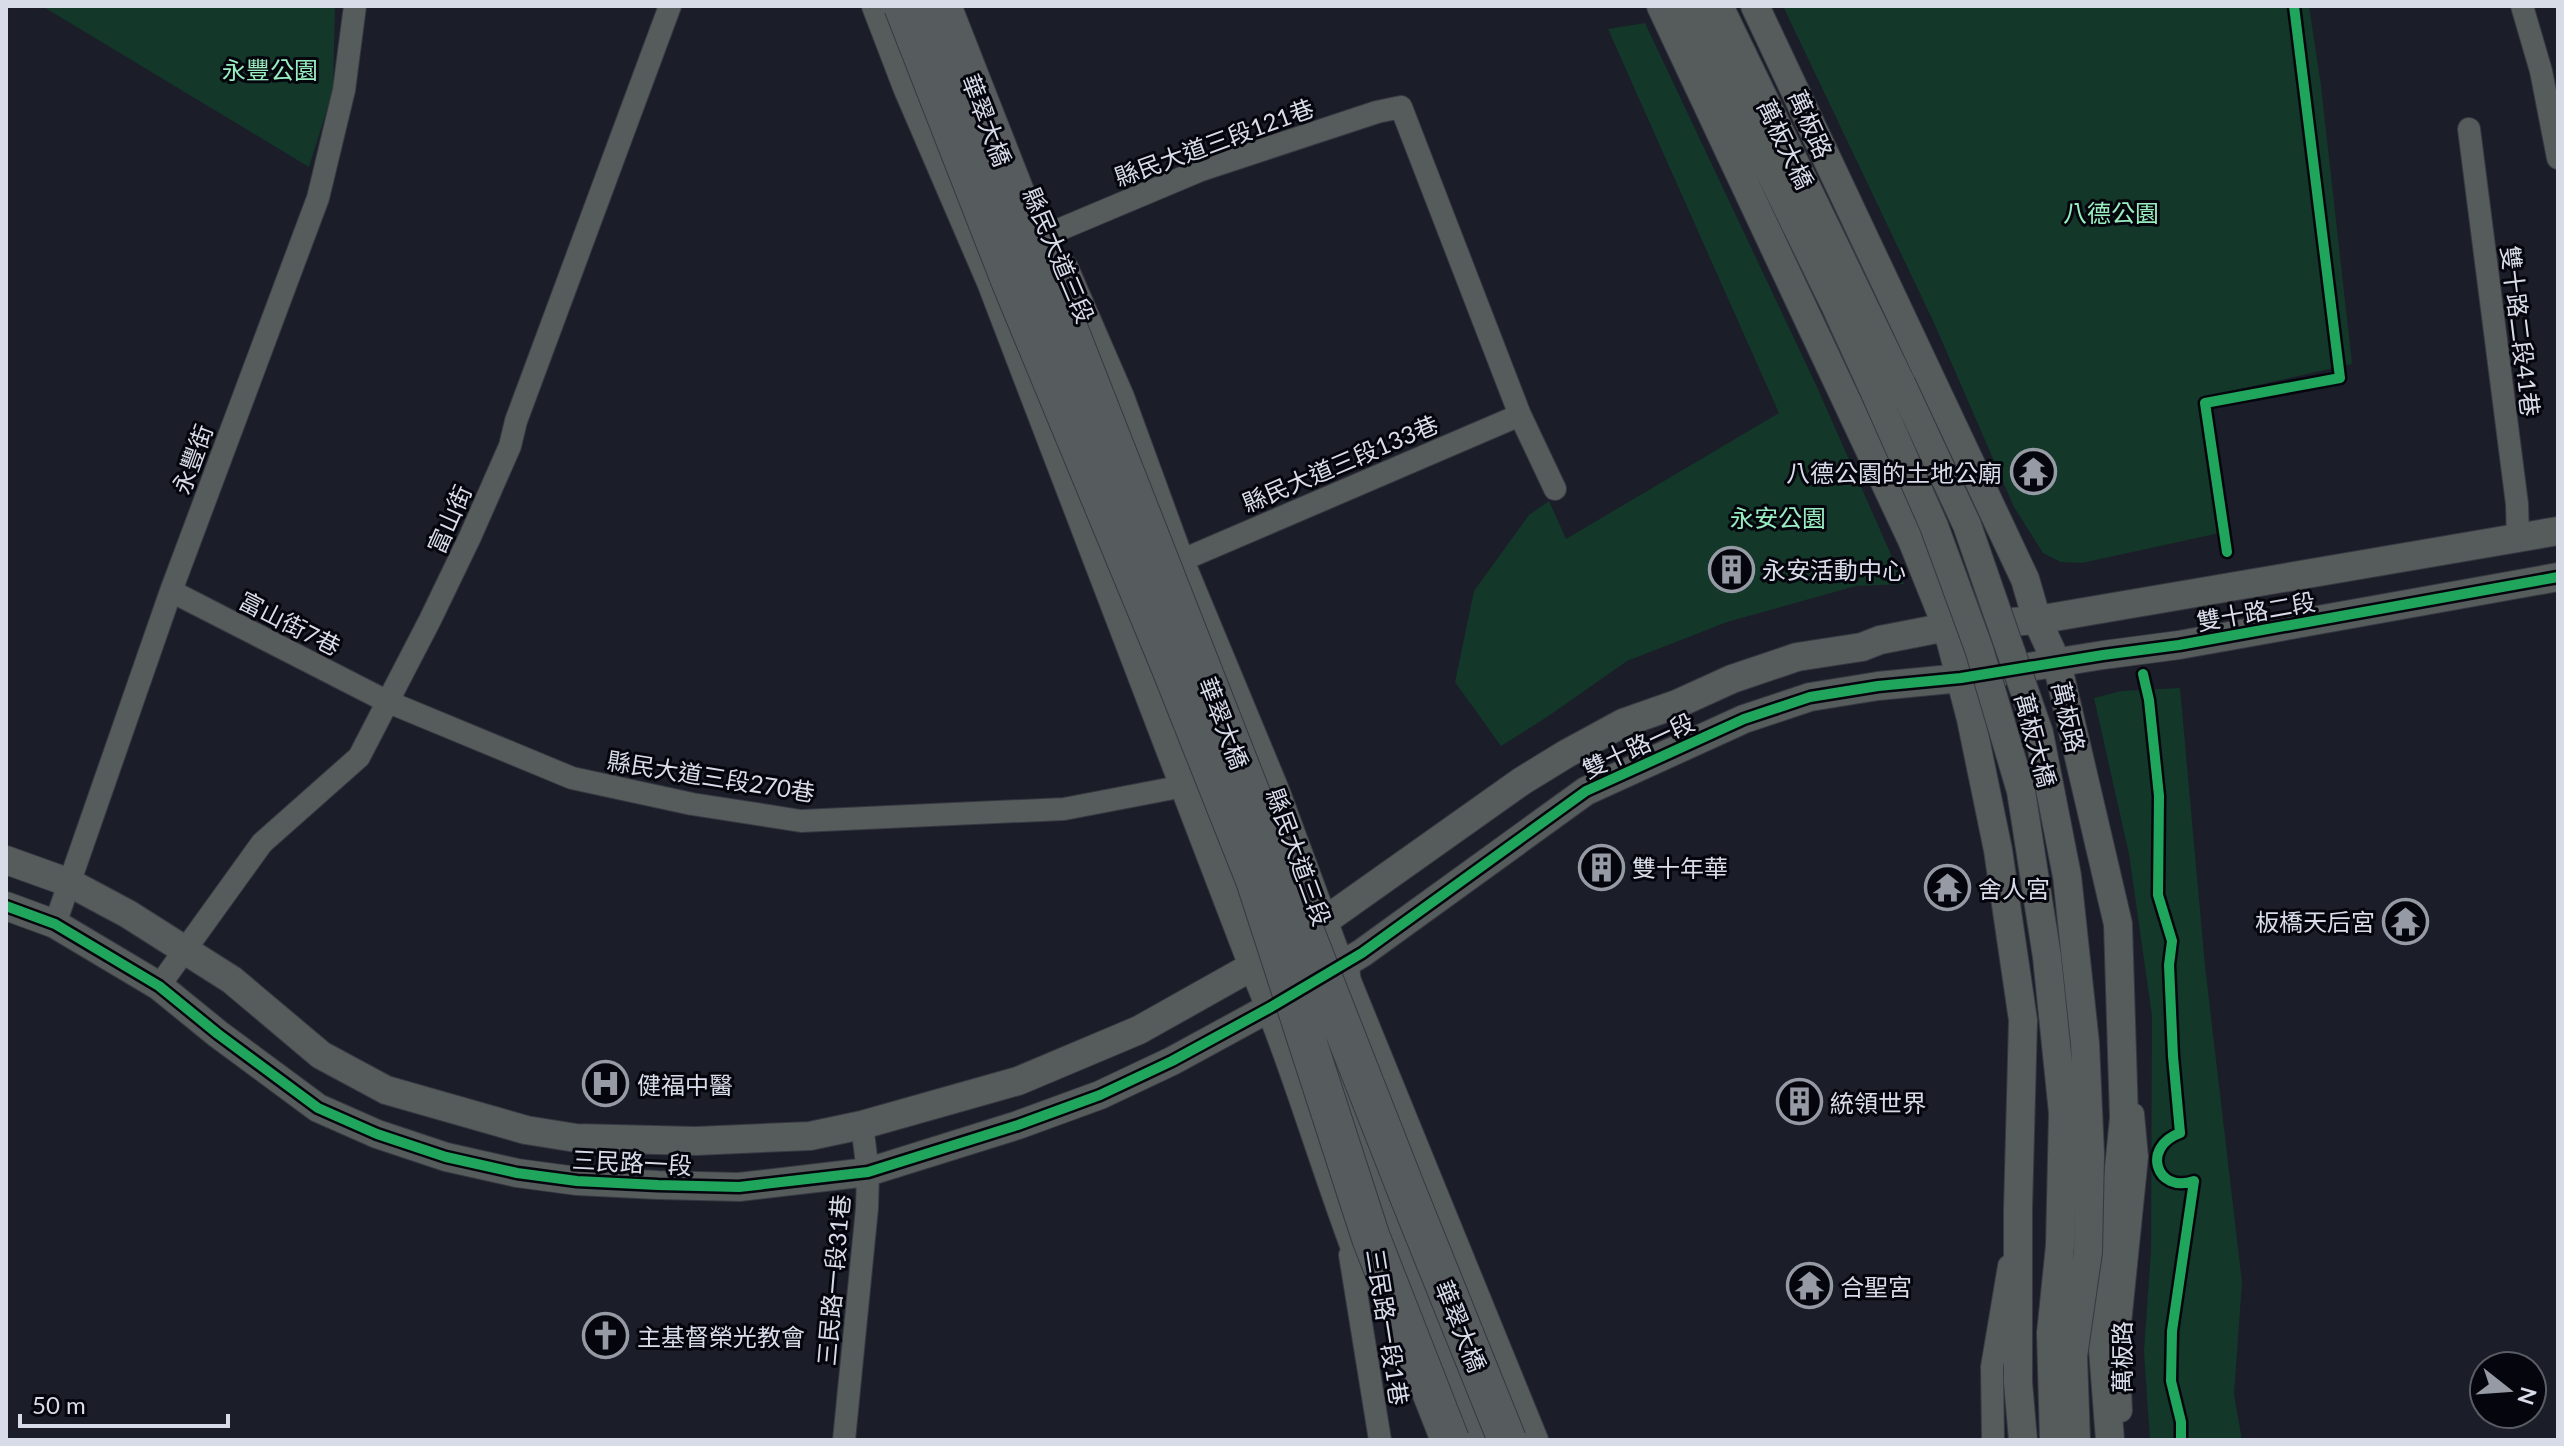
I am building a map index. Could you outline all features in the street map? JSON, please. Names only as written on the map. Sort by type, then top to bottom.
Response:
[{"type":"highway","name":"華翠大橋","points":[[903,6],[1012,285],[1255,880],[1371,1238],[1450,1440]]},
{"type":"highway","name":"華翠大橋","points":[[942,6],[1507,1440]]},
{"type":"highway","points":[[1340,966],[1345,1013],[1342,1056],[1370,1171],[1475,1440]]},
{"type":"street","name":"永豐街","points":[[55,924],[171,591],[318,198],[344,90],[355,6]]},
{"type":"street","name":"富山街","points":[[159,986],[262,843],[359,757],[430,620],[510,446],[534,372],[670,6]]},
{"type":"street","points":[[876,6],[907,87],[991,282],[1184,786],[1281,1001],[1344,1222],[1431,1440]]},
{"type":"street","name":"縣民大道三段","points":[[959,6],[1049,234],[1120,397],[1180,561],[1275,790],[1340,966],[1534,1440]]},
{"type":"street","points":[[1661,6],[1912,540],[1947,627],[1961,678],[1998,850],[2023,1020],[2018,1209],[2018,1382],[2023,1440]]},
{"type":"street","name":"萬板大橋","points":[[1689,6],[1835,305],[1967,525],[2039,733],[2067,876],[2085,1043],[2090,1154],[2088,1252],[2073,1356],[2076,1440]]},
{"type":"street","name":"萬板大橋","points":[[1719,6],[1888,389],[1979,649],[2021,791],[2047,957],[2063,1113],[2060,1246],[2051,1333],[2054,1440]]},
{"type":"street","name":"萬板路","points":[[1755,6],[2018,564],[2037,620],[2057,663],[2118,924],[2137,1157],[2118,1343],[2122,1440]]},
{"type":"street","points":[[2522,6],[2541,71],[2558,158]]},
{"type":"street","name":"縣民大道三段121巷","points":[[991,282],[1049,234],[1201,170],[1377,112],[1401,107],[1520,415]]},
{"type":"street","name":"雙十路二段41巷","points":[[2469,129],[2517,504],[2518,539]]},
{"type":"street","points":[[1520,415],[1555,489]]},
{"type":"street","name":"縣民大道三段133巷","points":[[1180,561],[1520,415]]},
{"type":"street","name":"雙十路二段","points":[[1947,627],[2037,620],[2558,531]]},
{"type":"street","name":"雙十路二段","points":[[1961,678],[2179,645],[2558,577]]},
{"type":"street","name":"富山街7巷","points":[[171,591],[386,701]]},
{"type":"street","name":"雙十路一段","points":[[1264,959],[1323,922],[1522,781],[1623,723],[1677,704],[1732,679],[1797,657],[1862,647],[1880,640],[1947,627]]},
{"type":"street","name":"雙十路一段","points":[[1281,1001],[1340,966],[1442,896],[1586,791],[1665,753],[1744,719],[1810,697],[1878,686],[1961,678]]},
{"type":"street","name":"縣民大道三段270巷","points":[[386,701],[572,778],[692,804],[801,821],[1064,809],[1184,786]]},
{"type":"street","points":[[1184,786],[1203,774],[1229,767],[1252,768],[1275,790]]},
{"type":"street","points":[[1993,825],[2057,802],[2074,814],[2099,844]]},
{"type":"street","name":"三民路一段","points":[[6,860],[70,883],[128,914],[232,980],[321,1055],[386,1090],[526,1130],[576,1138],[696,1141],[810,1136],[862,1125],[1018,1081],[1139,1030],[1264,959]]},
{"type":"street","name":"三民路一段","points":[[6,906],[55,924],[159,986],[318,1108],[377,1134],[446,1157],[517,1173],[577,1181],[739,1187],[868,1172],[1018,1125],[1100,1095],[1172,1061],[1281,1001]]},
{"type":"street","points":[[2110,1440],[2102,1337],[2124,1118],[2118,924]]},
{"type":"street","name":"三民路一段31巷","points":[[844,1440],[868,1172],[862,1125]]},
{"type":"street","points":[[517,1173],[526,1130]]},
{"type":"street","points":[[1993,1440],[1992,1367],[2018,1209]]},
{"type":"street","name":"三民路一段1巷","points":[[1344,1222],[1380,1440]]},
{"type":"green space","name":"永豐公園","points":[[42,6],[335,6],[333,90],[309,167]]},
{"type":"green space","name":"八德公園","points":[[1783,6],[2309,6],[2352,364],[2204,397],[2224,532],[2082,563],[2061,562],[2043,553],[2014,507],[1935,325]]},
{"type":"green space","name":"永安公園","points":[[1645,23],[1816,385],[1904,584],[1856,586],[1727,622],[1627,661],[1501,746],[1455,682],[1474,591],[1529,515],[1549,501],[1566,539],[1779,413],[1608,29]]},
{"type":"green space","points":[[2180,688],[2205,966],[2242,1282],[2234,1394],[2242,1440],[2150,1440],[2144,1351],[2151,1251],[2152,1016],[2129,854],[2094,698],[2121,691]]},
{"type":"cycle path","points":[[2227,552],[2205,403],[2340,378],[2294,6]]},
{"type":"cycle path","points":[[6,906],[55,924],[159,986],[318,1108],[377,1134],[446,1157],[517,1173],[577,1181],[658,1185],[739,1187],[868,1172],[1018,1125],[1100,1095],[1172,1061],[1362,953],[1586,791],[1744,719],[1810,697],[2179,645],[2558,577]]},
{"type":"cycle path","points":[[2143,674],[2149,700],[2159,796],[2158,895],[2172,941],[2169,965],[2180,1133],[2160,1148],[2157,1158],[2158,1167],[2170,1181],[2194,1181],[2172,1331],[2171,1381],[2181,1422],[2181,1440]]},
{"type":"place","name":"八德公園的土地公廟","points":[[2033,472]]},
{"type":"place","name":"永安活動中心","points":[[1731,569]]},
{"type":"place","name":"雙十年華","points":[[1601,867]]},
{"type":"place","name":"舍人宮","points":[[1947,888]]},
{"type":"place","name":"板橋天后宮","points":[[2406,921]]},
{"type":"place","name":"健福中醫","points":[[606,1084]]},
{"type":"place","name":"統領世界","points":[[1799,1102]]},
{"type":"place","name":"合聖宮","points":[[1809,1286]]},
{"type":"place","name":"主基督榮光教會","points":[[606,1336]]}]
